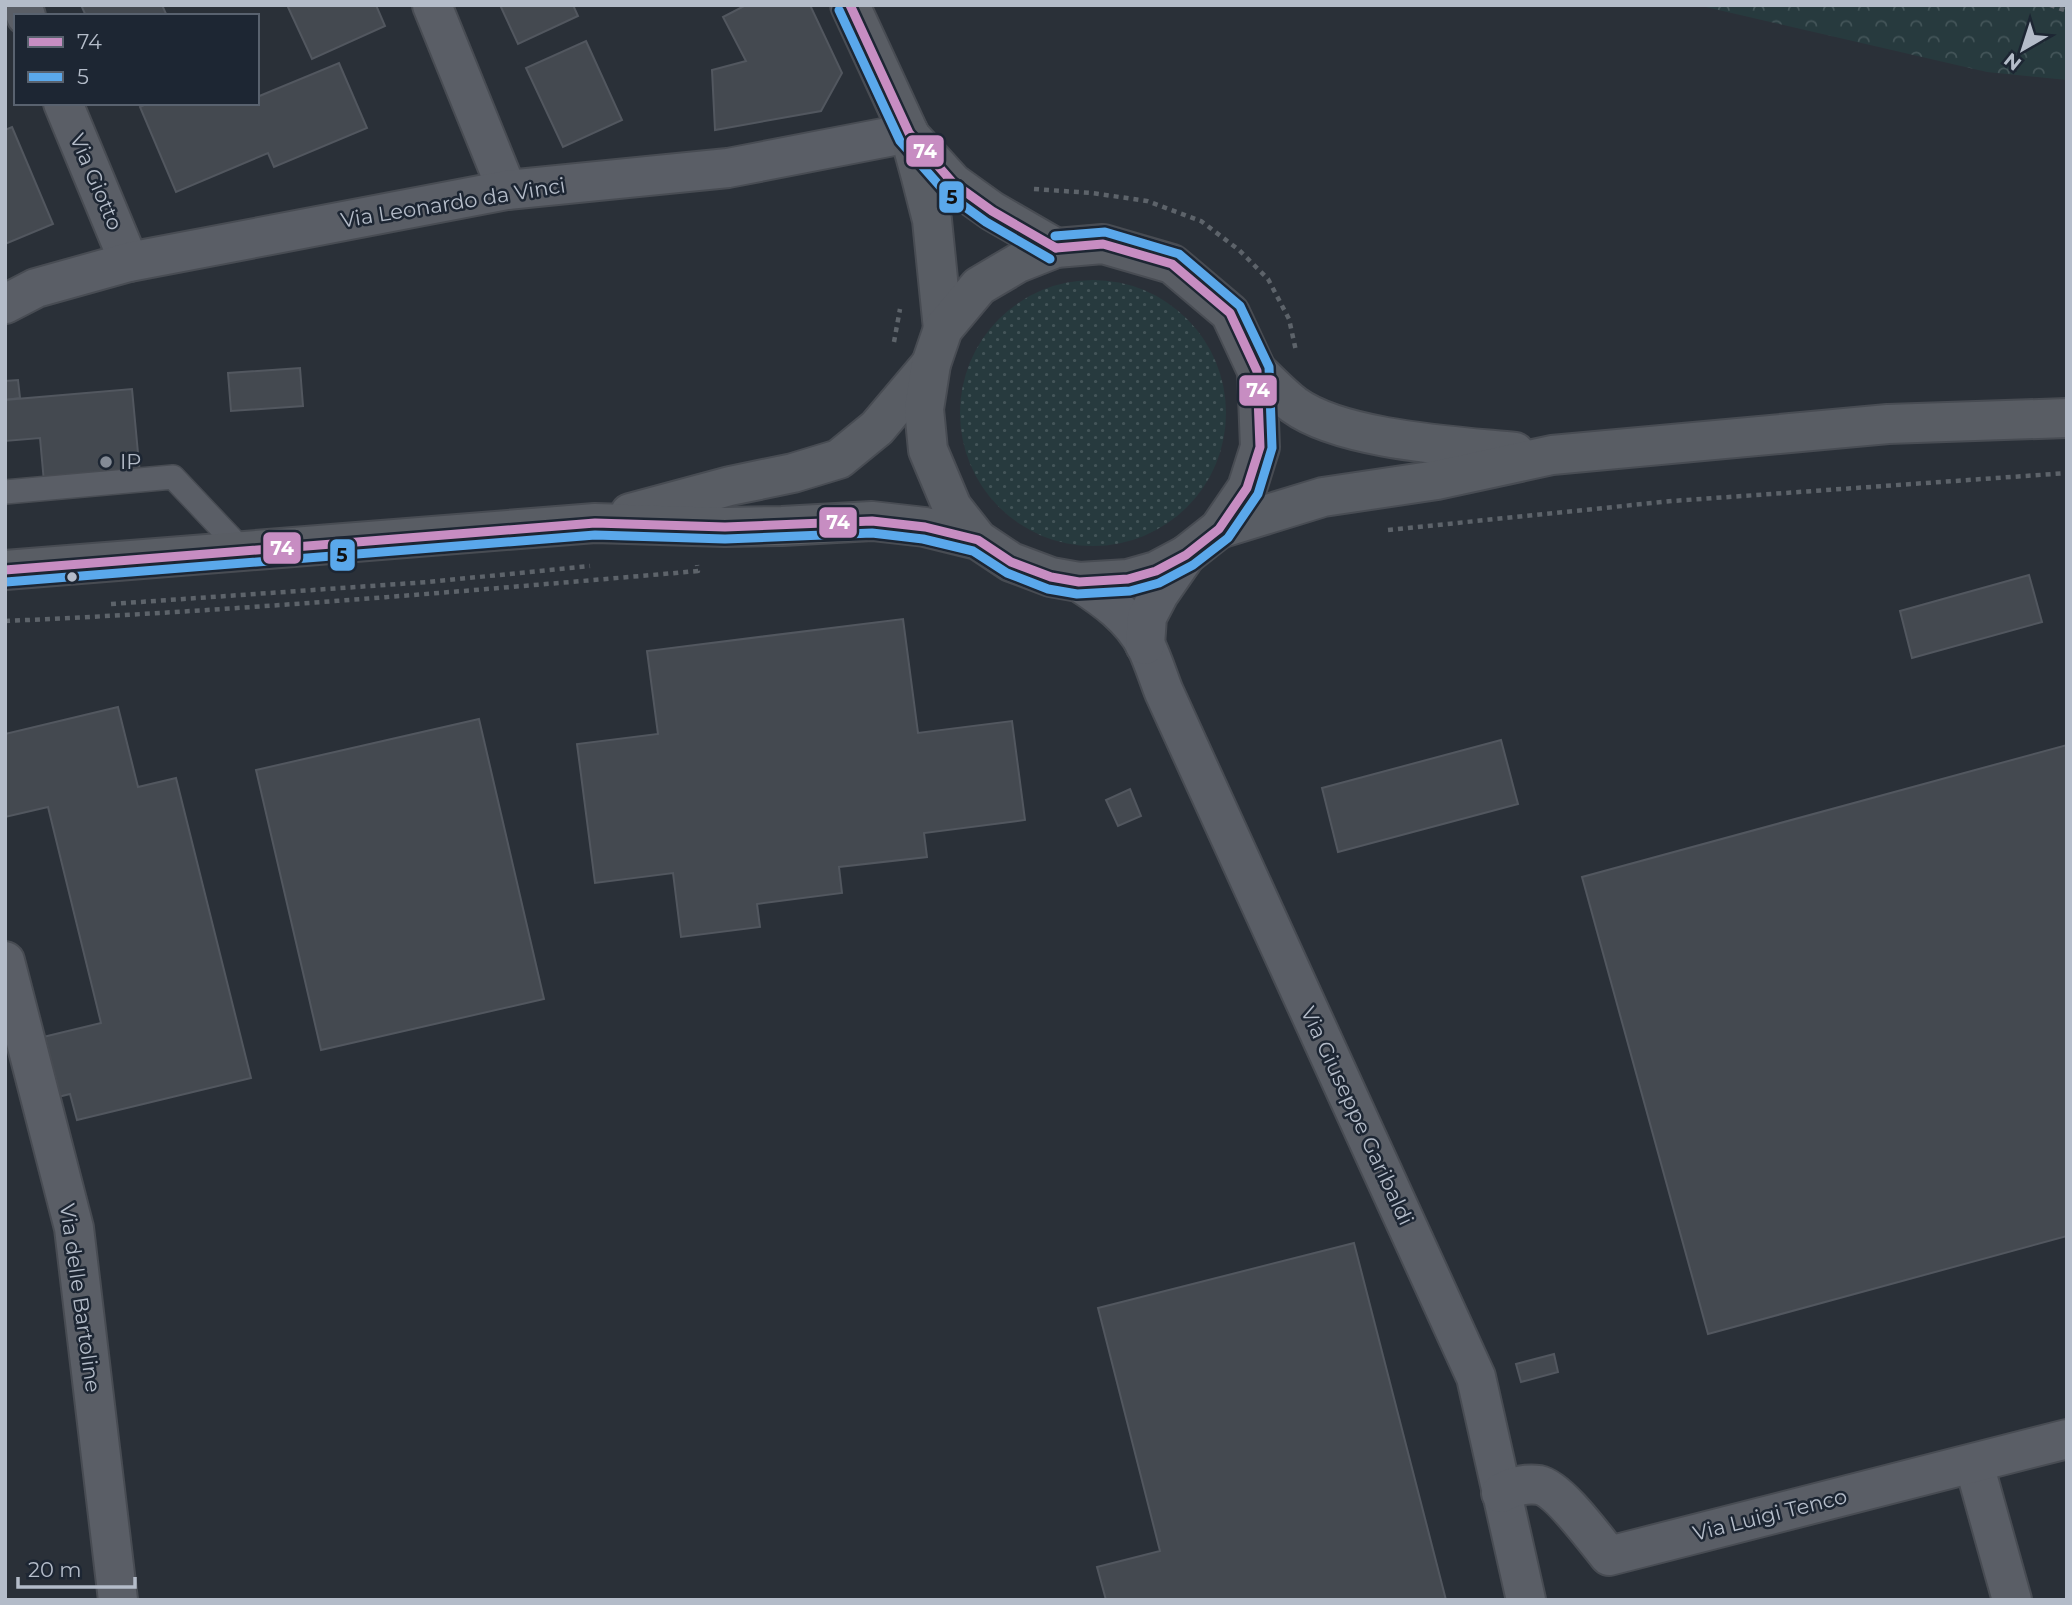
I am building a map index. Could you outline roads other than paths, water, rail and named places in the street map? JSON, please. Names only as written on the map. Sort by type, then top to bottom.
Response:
[{"type":"main road","points":[[850,5],[909,133],[932,220],[943,329]]},
{"type":"main road","points":[[909,133],[953,183],[992,211],[1056,248]]},
{"type":"main road","points":[[1258,372],[1259,447],[1247,488],[1219,529],[1185,555],[1156,571],[1128,579],[1079,582],[1051,577],[1011,562],[978,540],[952,507],[928,450],[924,409],[931,364],[943,329],[979,286],[1018,263],[1056,248],[1103,244],[1172,264],[1230,313],[1258,372],[1294,405],[1329,423],[1373,434],[1442,444],[1552,455]]},
{"type":"main road","points":[[595,523],[839,459],[877,428],[931,364]]},
{"type":"main road","points":[[1219,529],[1322,497],[1437,480],[1552,455],[1888,424],[2067,418]]},
{"type":"main road","points":[[5,570],[595,523],[725,527],[872,521],[925,527],[978,540]]},
{"type":"street","points":[[432,5],[508,190]]},
{"type":"street","name":"Via Giotto","points":[[64,105],[129,262]]},
{"type":"street","name":"Via Leonardo da Vinci","points":[[5,304],[36,288],[129,262],[508,190],[728,167],[909,133]]},
{"type":"street","points":[[1145,645],[1147,617],[1185,555]]},
{"type":"street","name":"Via Giuseppe Garibaldi","points":[[1079,582],[1113,605],[1145,645],[1476,1377],[1526,1600]]},
{"type":"street","name":"Via delle Bartoline","points":[[5,961],[74,1228],[118,1600]]},
{"type":"street","name":"Via Luigi Tenco","points":[[1501,1493],[1512,1487],[1539,1485],[1556,1493],[1609,1556],[2067,1439]]},
{"type":"street","points":[[1974,1464],[2012,1600]]},
{"type":"lane","points":[[5,492],[173,477],[243,551]]},
{"type":"place","name":"IP","points":[[106,462]]}]
